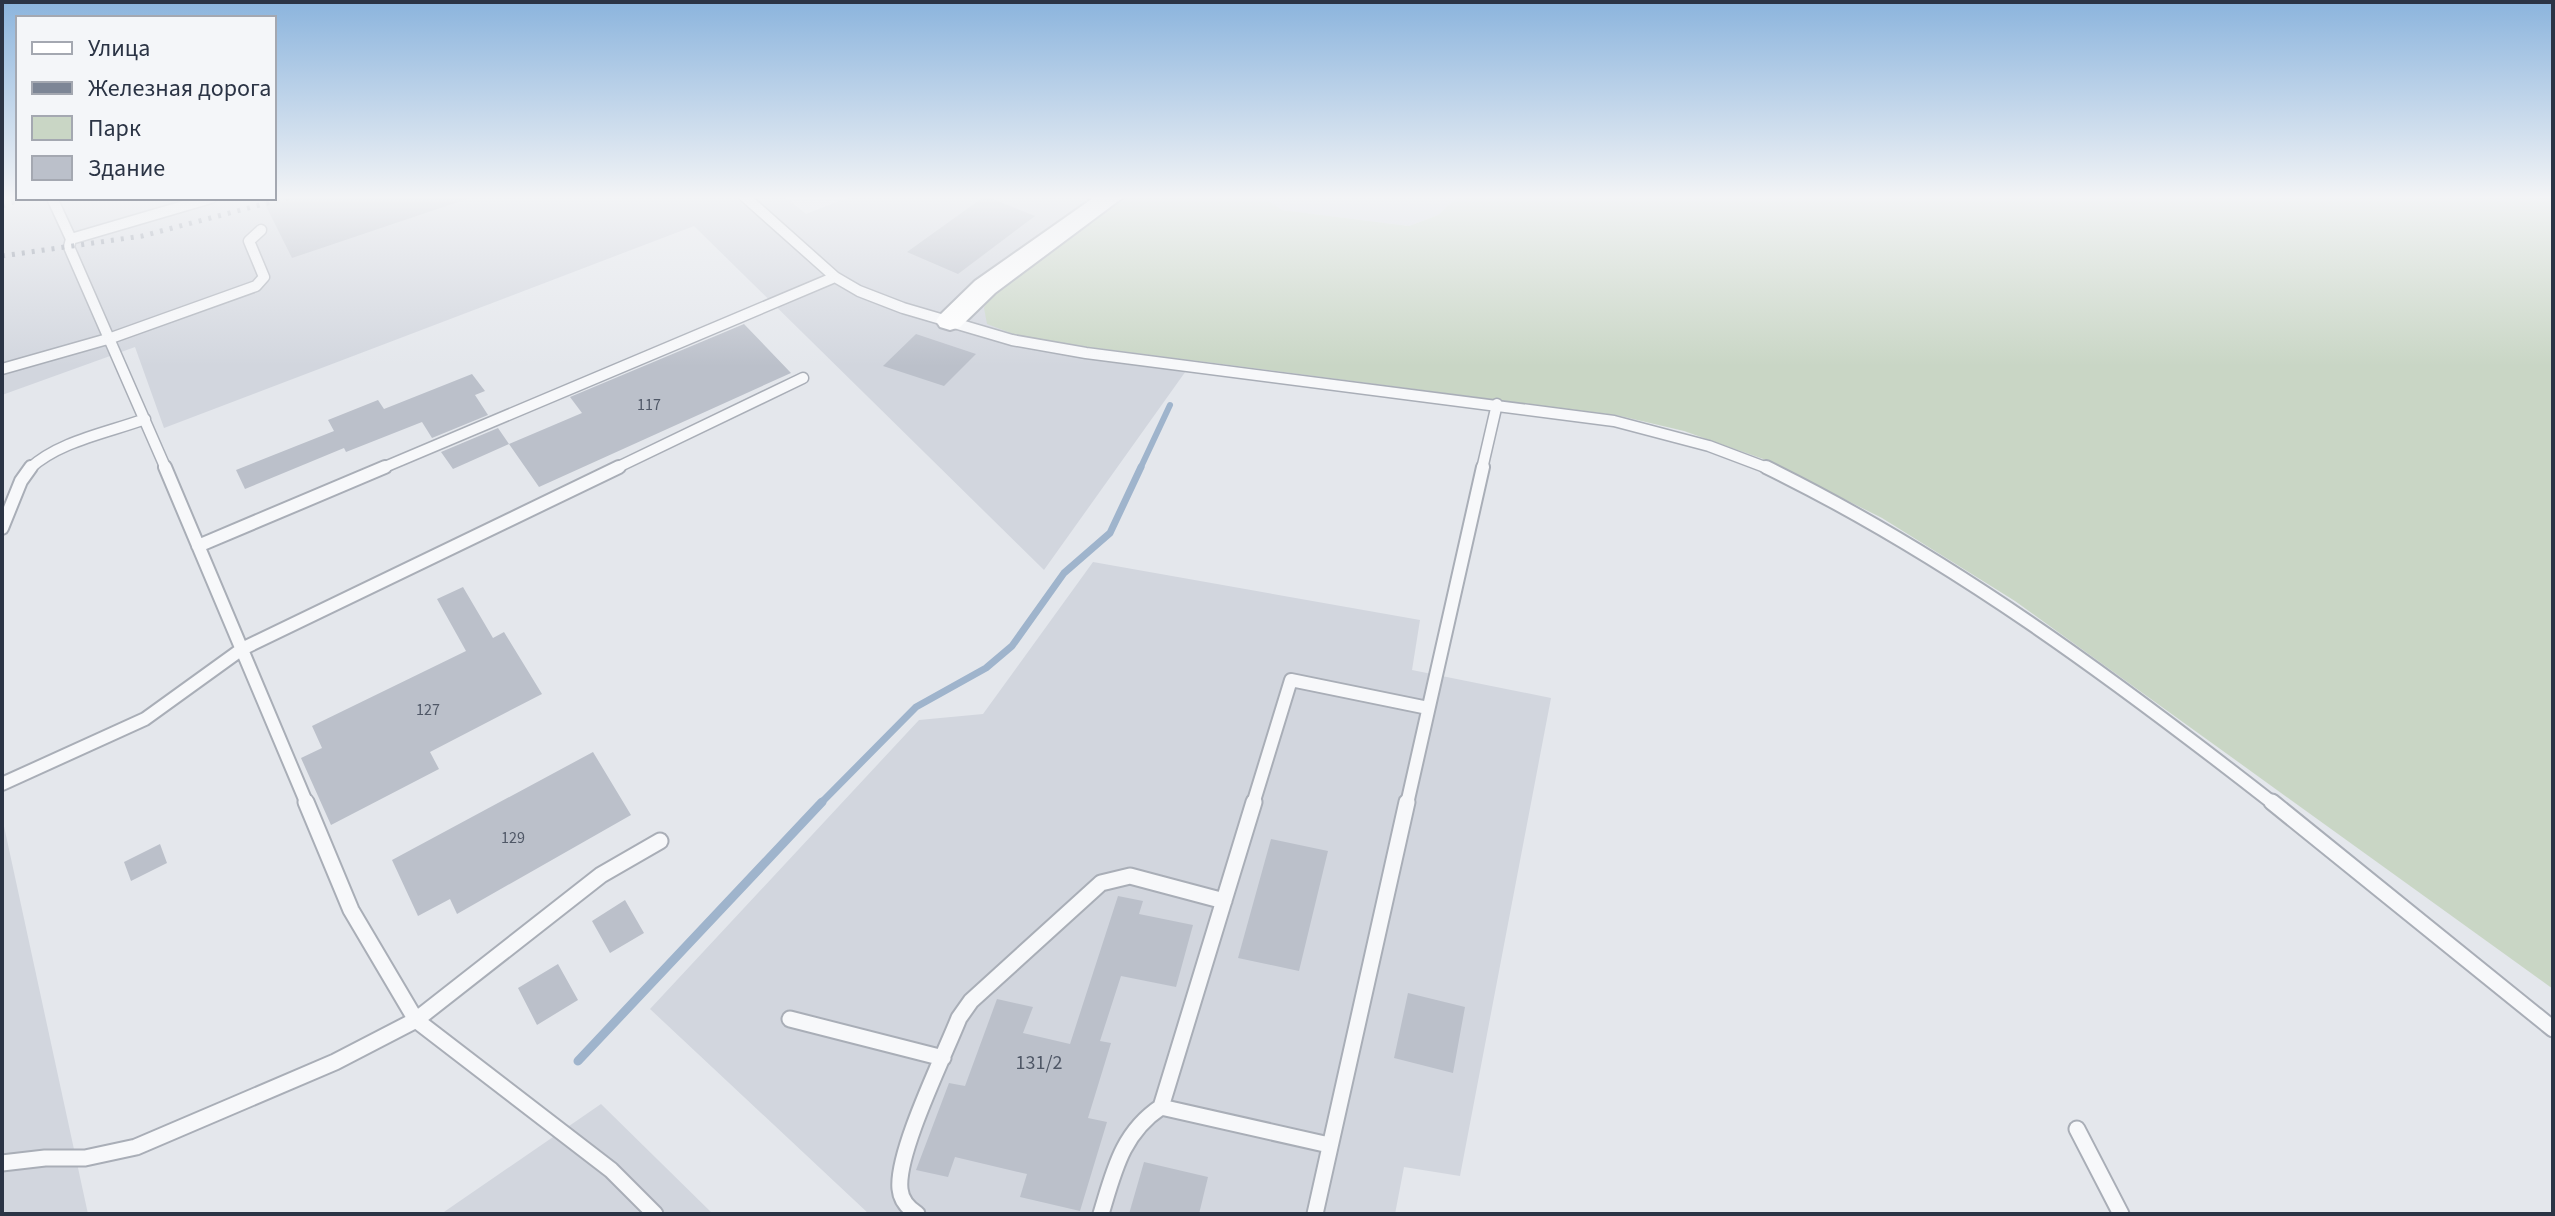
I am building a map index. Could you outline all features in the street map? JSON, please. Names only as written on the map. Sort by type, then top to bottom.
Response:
[{"type":"street","points":[[950,321],[985,287],[1033,253]]},
{"type":"lane","points":[[72,253],[111,338],[351,910],[416,1020],[611,1170],[655,1214]]},
{"type":"lane","points":[[2,369],[111,338],[256,286],[264,277],[254,253]]},
{"type":"lane","points":[[808,253],[835,277],[859,291],[903,308],[1012,340],[1086,353],[1614,421],[1681,437],[1762,465],[1877,523],[2009,606],[2179,730],[2553,1029]]},
{"type":"lane","points":[[198,546],[835,277]]},
{"type":"lane","points":[[2,784],[145,719],[242,649],[803,378]]},
{"type":"lane","points":[[1315,1214],[1497,404]]},
{"type":"lane","points":[[2,528],[15,507],[19,485],[31,467],[55,453],[145,419]]},
{"type":"lane","points":[[1101,1214],[1126,1137],[1137,1123],[1161,1107],[1291,680],[1428,708]]},
{"type":"lane","points":[[2,1163],[45,1158],[85,1158],[136,1147],[335,1062],[416,1020],[601,875],[660,841]]},
{"type":"lane","points":[[917,1214],[910,1210],[900,1193],[899,1177],[904,1154],[959,1018],[971,1001],[1101,883],[1130,876],[1224,901]]},
{"type":"lane","points":[[790,1019],[943,1058]]},
{"type":"lane","points":[[1161,1107],[1329,1145]]},
{"type":"lane","points":[[2077,1129],[2121,1214]]},
{"type":"shaded area","points":[[2,253],[624,253],[164,428],[135,347],[2,395]]},
{"type":"shaded area","points":[[721,253],[1169,253],[1218,326],[1044,570]]},
{"type":"shaded area","points":[[1093,562],[1420,620],[1412,670],[1551,698],[1460,1176],[1404,1167],[1395,1214],[869,1214],[650,1009],[919,720],[983,714]]},
{"type":"shaded area","points":[[2,817],[88,1214],[2,1214]]},
{"type":"shaded area","points":[[601,1104],[713,1214],[441,1214]]},
{"type":"green space","points":[[1045,253],[2553,253],[2553,989],[2015,601],[1882,518],[1766,460],[1684,431],[1616,415],[1016,335],[987,324],[984,308],[992,291]]},
{"type":"building","points":[[289,253],[308,253],[292,258]]},
{"type":"building","points":[[909,253],[986,253],[958,274]]},
{"type":"building","points":[[744,324],[791,373],[539,487],[509,444],[582,413],[570,397]]},
{"type":"building","points":[[916,334],[976,354],[944,386],[883,366]]},
{"type":"building","points":[[472,374],[485,391],[475,395],[488,415],[432,438],[422,422],[346,452],[344,448],[245,489],[236,470],[334,431],[328,420],[378,400],[384,409]]},
{"type":"building","points":[[498,428],[509,444],[453,469],[441,452]]},
{"type":"building","points":[[463,587],[493,638],[504,632],[542,694],[430,752],[439,769],[331,825],[301,758],[322,748],[312,726],[466,651],[437,599]]},
{"type":"building","points":[[593,752],[631,815],[457,914],[450,899],[418,916],[392,860]]},
{"type":"building","points":[[1271,839],[1328,851],[1299,971],[1238,958]]},
{"type":"building","points":[[160,844],[167,863],[131,881],[124,862]]},
{"type":"building","points":[[1118,896],[1143,901],[1139,914],[1193,925],[1176,987],[1121,976],[1100,1041],[1111,1043],[1088,1118],[1107,1122],[1080,1211],[1020,1197],[1027,1174],[955,1157],[948,1177],[916,1170],[949,1083],[965,1086],[997,999],[1033,1007],[1023,1033],[1070,1044]]},
{"type":"building","points":[[625,900],[644,933],[610,953],[592,921]]},
{"type":"building","points":[[558,964],[578,1000],[537,1025],[518,988]]},
{"type":"building","points":[[1408,993],[1465,1007],[1453,1073],[1394,1058]]},
{"type":"building","points":[[1144,1162],[1208,1177],[1199,1214],[1129,1214]]},
{"type":"waterway","points":[[1140,469],[1170,405]]},
{"type":"waterway","points":[[820,804],[916,707],[986,668],[1012,646],[1064,573],[1110,533],[1141,467]]},
{"type":"waterway","points":[[578,1061],[822,802]]},
{"type":"railway","points":[[2,256],[25,253]]}]
